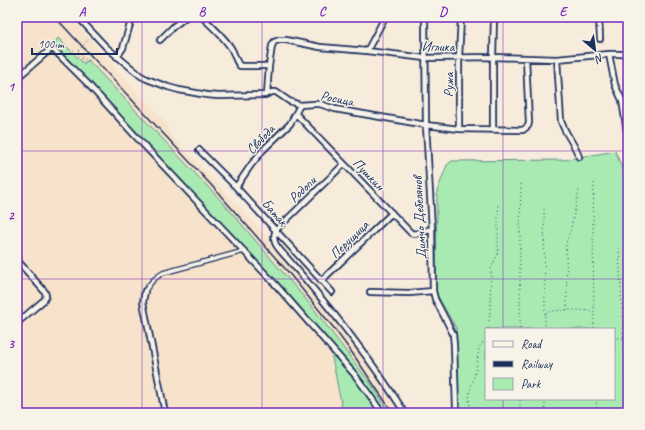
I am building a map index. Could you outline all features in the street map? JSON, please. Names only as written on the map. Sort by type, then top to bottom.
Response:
[{"type":"street","name":"Росица","points":[[78,17],[106,47],[141,76],[179,90],[218,96],[265,95],[276,92],[289,101],[300,105],[320,104],[341,110],[459,130],[523,130],[528,126],[526,58]]},
{"type":"street","points":[[160,40],[174,26],[186,17]]},
{"type":"street","points":[[202,17],[226,40],[240,66],[269,66],[267,94]]},
{"type":"street","points":[[367,51],[385,17]]},
{"type":"street","name":"Димчо Дебелянов","points":[[425,17],[426,125],[432,229],[433,291],[435,299],[452,334],[454,345],[456,408],[454,413]]},
{"type":"street","name":"Ружа","points":[[459,130],[459,58],[461,17]]},
{"type":"street","points":[[493,130],[494,17]]},
{"type":"street","points":[[598,17],[600,39]]},
{"type":"street","points":[[117,57],[123,48],[131,21]]},
{"type":"street","name":"Иглика","points":[[269,66],[272,46],[274,42],[279,40],[320,47],[425,58],[493,57],[557,59],[610,54],[628,54]]},
{"type":"street","points":[[17,78],[52,48],[87,83],[275,284],[355,375],[382,413]]},
{"type":"street","points":[[610,54],[616,85],[622,100],[628,139]]},
{"type":"street","points":[[557,59],[561,120],[563,127],[577,150],[578,157]]},
{"type":"street","name":"Свобода","points":[[236,187],[255,160],[290,124],[300,105]]},
{"type":"street","name":"Пушкин","points":[[296,114],[411,233],[415,234],[432,229]]},
{"type":"street","name":"Батак","points":[[199,150],[236,187],[332,292]]},
{"type":"street","name":"Родопи","points":[[276,230],[344,164]]},
{"type":"street","name":"Перущица","points":[[321,281],[392,213]]},
{"type":"street","points":[[276,230],[273,235],[277,247],[344,327],[374,366],[405,413]]},
{"type":"street","points":[[165,413],[143,302],[145,291],[156,276],[163,273],[244,251]]},
{"type":"street","points":[[17,260],[45,292],[46,296],[44,300],[17,323]]},
{"type":"street","points":[[370,292],[409,293],[433,291]]},
{"type":"street","points":[[17,407],[20,413]]},
{"type":"path","points":[[73,50],[85,62],[86,60],[78,51],[90,38]]},
{"type":"path","points":[[520,328],[521,182]]},
{"type":"path","points":[[594,184],[594,328]]},
{"type":"path","points":[[567,310],[566,243],[572,228],[579,190]]},
{"type":"path","points":[[488,328],[491,269],[498,252],[498,203]]},
{"type":"path","points":[[544,209],[545,328]]},
{"type":"path","points":[[619,248],[627,413]]},
{"type":"path","points":[[545,314],[552,311],[567,310],[594,311]]},
{"type":"path","points":[[615,338],[628,338]]},
{"type":"path","points":[[471,413],[469,399],[470,391],[476,369],[479,348],[482,343],[485,342]]},
{"type":"path","points":[[520,400],[520,413]]},
{"type":"path","points":[[545,400],[545,413]]},
{"type":"path","points":[[596,400],[597,413]]},
{"type":"shaded area","points":[[17,17],[71,17],[106,58],[167,124],[168,132],[277,247],[344,327],[405,413],[390,413],[374,388],[310,304],[225,206],[88,60],[84,64],[87,83],[330,347],[343,413],[17,413]]},
{"type":"green space","points":[[58,38],[84,64],[88,60],[225,205],[310,304],[374,388],[390,413],[343,413],[330,347],[275,284],[52,48]]},
{"type":"green space","points":[[615,151],[628,182],[628,413],[457,413],[456,328],[436,293],[437,191],[447,165],[452,161],[563,160]]},
{"type":"railway","points":[[55,17],[212,186],[288,272],[333,327],[393,413]]}]
